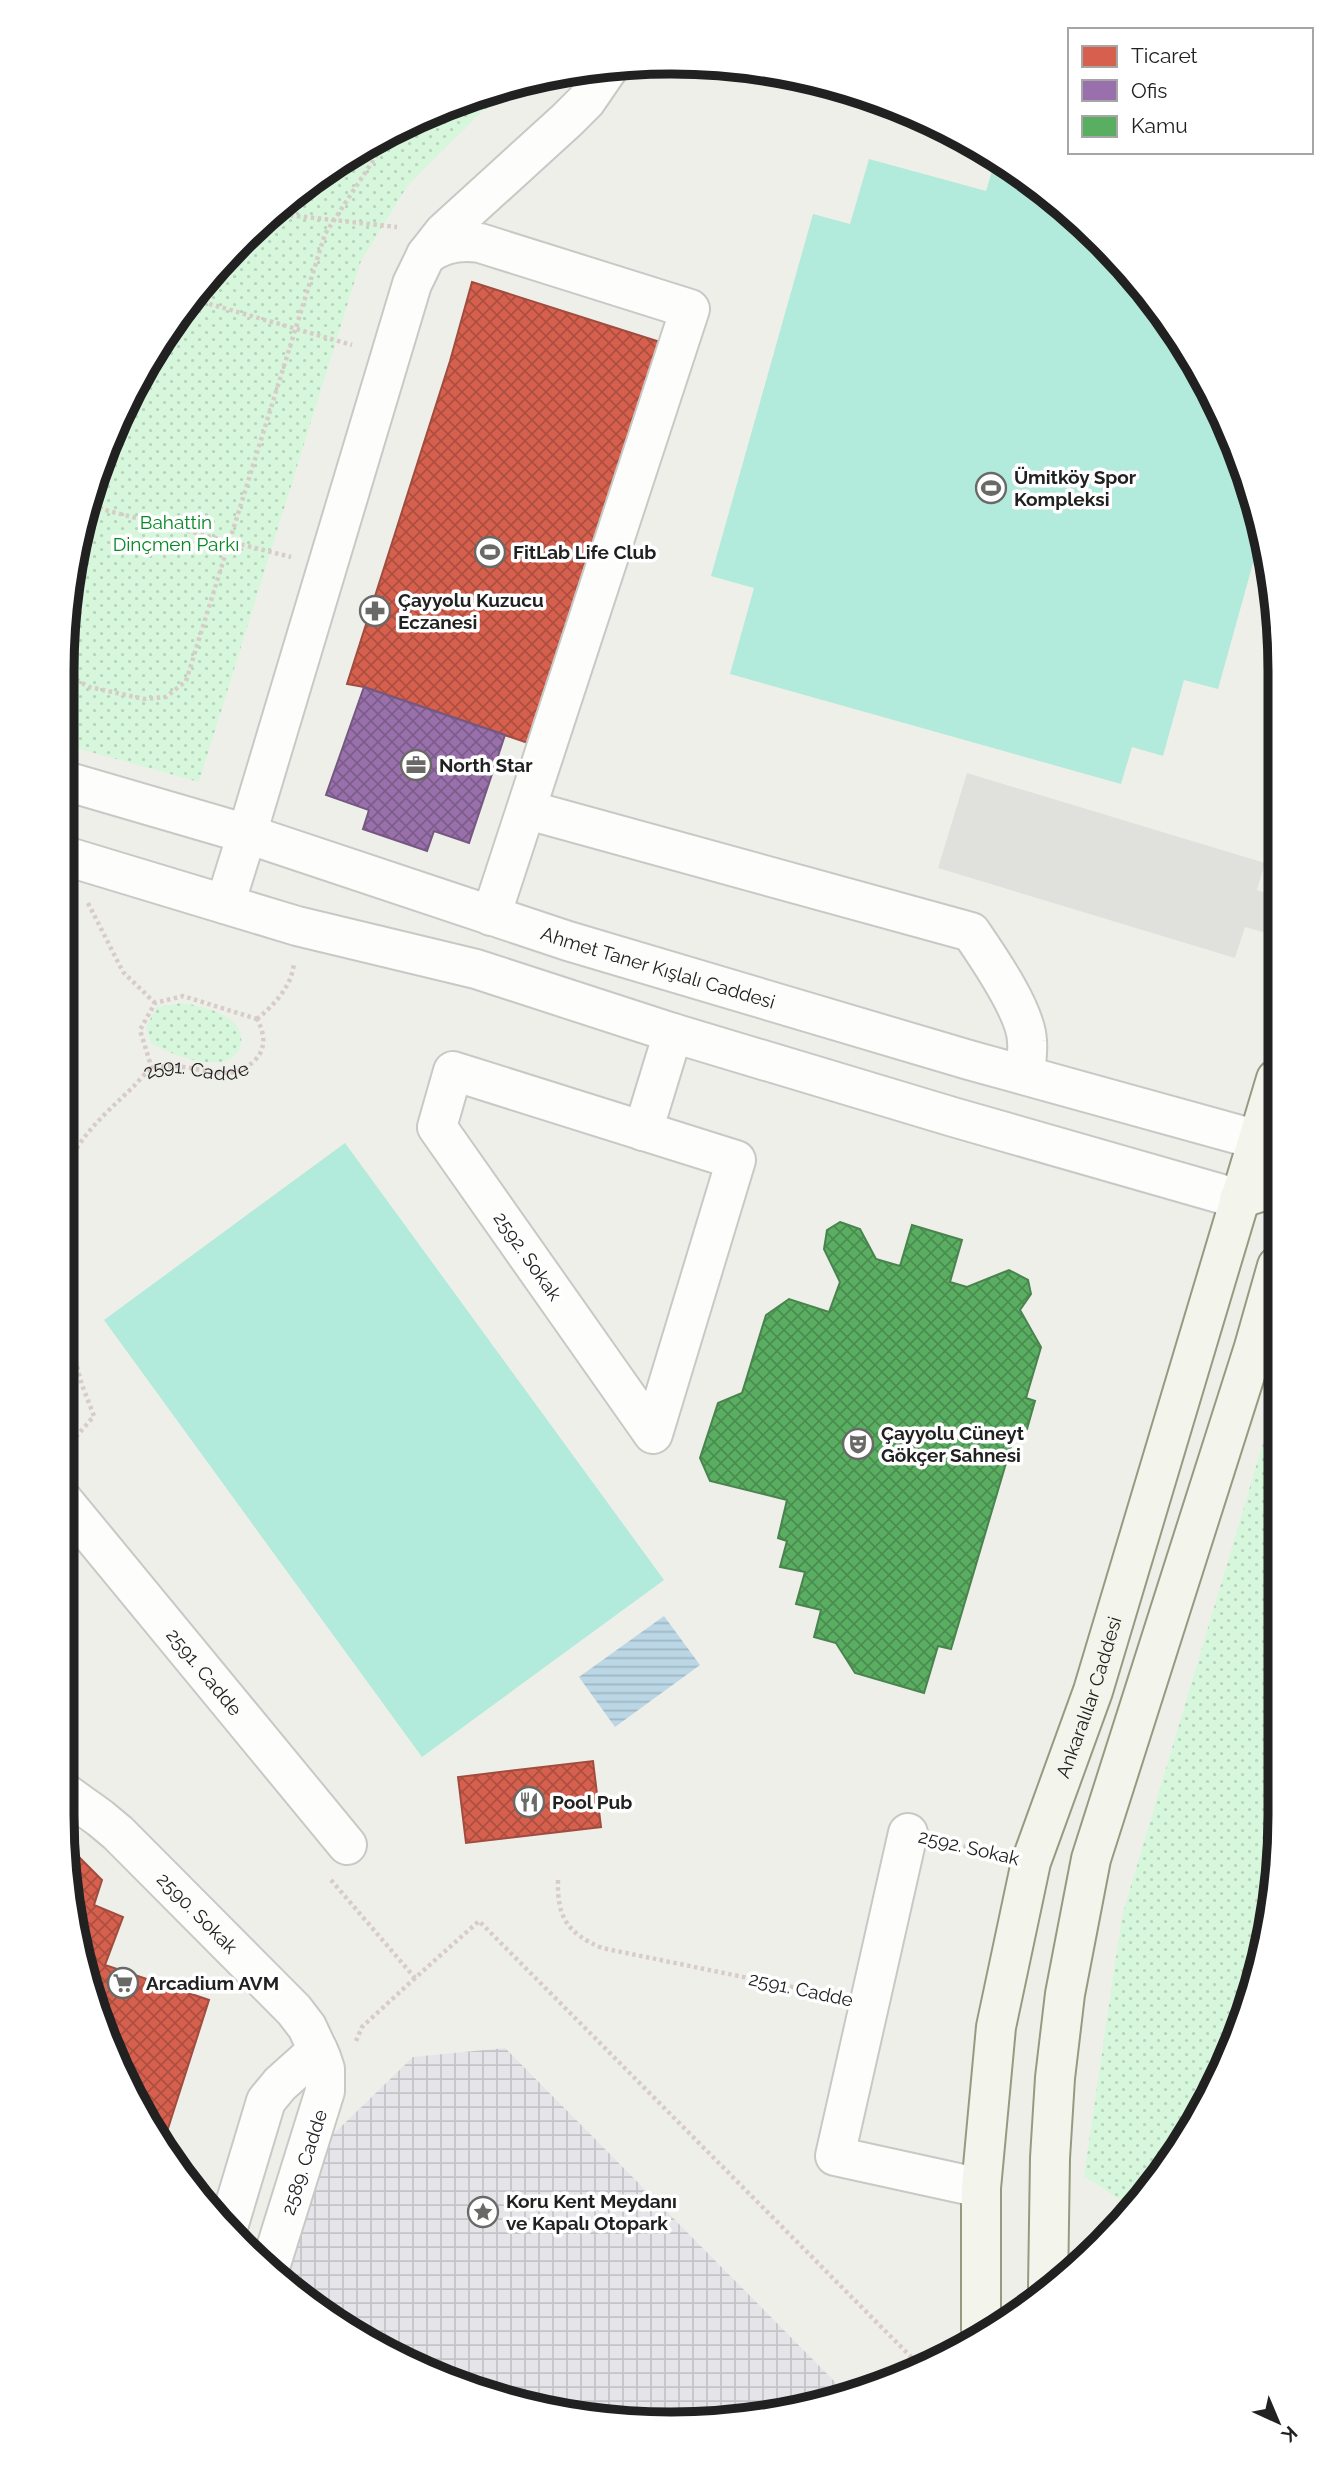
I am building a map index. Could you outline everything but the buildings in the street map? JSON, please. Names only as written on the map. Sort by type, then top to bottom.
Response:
[{"type":"main road","name":"Ankaralılar Caddesi","points":[[981,2324],[981,2188],[996,2026],[1031,1862],[1093,1691],[1239,1199],[1267,1149]]},
{"type":"main road","points":[[1239,1199],[1268,1189]]},
{"type":"main road","points":[[1048,2276],[1050,2158],[1055,2078],[1065,1994],[1091,1860],[1268,1298]]},
{"type":"street","points":[[225,904],[412,284],[435,244],[567,120],[586,101],[602,78]]},
{"type":"street","points":[[435,244],[440,246],[480,243],[690,309],[476,969]]},
{"type":"street","name":"Ahmet Taner Kışlalı Caddesi","points":[[74,784],[247,834],[568,941],[1025,1074],[1267,1149]]},
{"type":"street","points":[[528,810],[971,932],[1000,976],[1022,1021],[1027,1039],[1025,1074],[1009,1132]]},
{"type":"street","points":[[74,859],[297,926],[476,969],[673,1033],[1239,1199]]},
{"type":"street","points":[[643,1131],[673,1033]]},
{"type":"street","name":"2592. Sokak","points":[[453,1071],[643,1131],[736,1160],[653,1434],[437,1127],[453,1071]]},
{"type":"street","name":"2591. Cadde","points":[[74,1514],[347,1845]]},
{"type":"street","name":"2590. Sokak","points":[[74,1799],[118,1833],[294,2010],[307,2027],[336,2050]]},
{"type":"street","points":[[869,2003],[908,1833]]},
{"type":"street","name":"2591. Cadde","points":[[869,2003],[835,2155],[981,2188]]},
{"type":"street","points":[[231,2218],[266,2101],[280,2084],[336,2050]]},
{"type":"street","name":"2589. Cadde","points":[[273,2259],[323,2102],[325,2069],[336,2050]]},
{"type":"path","points":[[74,678],[89,687],[144,699],[166,697],[186,681],[325,234],[381,148]]},
{"type":"path","points":[[286,215],[335,220],[435,244]]},
{"type":"path","points":[[201,302],[390,356]]},
{"type":"path","points":[[97,507],[327,566]]},
{"type":"path","points":[[86,899],[123,972],[155,1003]]},
{"type":"path","points":[[152,1069],[140,1030],[155,1003],[183,996],[257,1019],[272,1007],[288,983],[293,973],[295,951]]},
{"type":"path","name":"2591. Cadde","points":[[74,1152],[89,1130],[152,1069],[170,1067],[223,1074],[239,1071],[252,1064],[260,1055],[264,1043],[263,1031],[257,1019]]},
{"type":"path","points":[[74,1357],[94,1416],[74,1439]]},
{"type":"path","name":"2592. Sokak","points":[[908,1833],[1031,1862]]},
{"type":"path","points":[[347,1845],[321,1869],[415,1978]]},
{"type":"path","name":"2591. Cadde","points":[[558,1880],[562,1914],[569,1928],[583,1940],[601,1948],[869,2003]]},
{"type":"path","points":[[336,2050],[479,1921],[914,2360]]},
{"type":"green space","name":"Bahattin Dinçmen Parkı","points":[[505,97],[481,112],[408,185],[361,261],[199,782],[74,747],[75,631],[85,554],[105,479],[135,406],[153,372],[197,307],[248,248],[277,222],[307,197],[372,153],[442,119]]},
{"type":"green space","name":"Ümitköy Spor Kompleksi","points":[[869,159],[986,191],[993,168],[1064,222],[1093,248],[1119,277],[1167,339],[1206,406],[1236,479],[1256,553],[1218,689],[1184,680],[1163,756],[1132,747],[1121,784],[730,674],[754,588],[711,576],[813,214],[850,224]]},
{"type":"green space","points":[[182,1003],[211,1010],[230,1019],[241,1034],[240,1049],[235,1055],[219,1062],[199,1061],[151,1043],[146,1027],[157,1007]]},
{"type":"green space","points":[[345,1143],[664,1580],[422,1757],[104,1320]]},
{"type":"green space","points":[[1268,1426],[1268,1814],[1256,1931],[1236,2006],[1206,2079],[1167,2146],[1124,2202],[1084,2176],[1122,1916]]},
{"type":"shaded area","points":[[967,773],[1265,863],[1257,890],[1268,894],[1268,934],[1245,927],[1235,958],[938,868]]},
{"type":"shaded area","name":"Koru Kent Meydanı ve Kapalı Otopark","points":[[505,2048],[840,2387],[787,2400],[748,2406],[670,2412],[554,2400],[479,2380],[406,2350],[372,2332],[307,2288],[283,2268],[315,2152],[413,2057]]},
{"type":"water","points":[[664,1616],[700,1665],[615,1727],[579,1677]]},
{"type":"place","name":"Ümitköy Spor Kompleksi","points":[[991,488]]},
{"type":"place","name":"FitLab Life Club","points":[[490,552]]},
{"type":"place","name":"Çayyolu Kuzucu Eczanesi","points":[[375,611]]},
{"type":"place","name":"North Star","points":[[416,765]]},
{"type":"place","name":"Çayyolu Cüneyt Gökçer Sahnesi","points":[[858,1444]]},
{"type":"place","name":"Pool Pub","points":[[529,1802]]},
{"type":"place","name":"Arcadium AVM","points":[[123,1983]]},
{"type":"place","name":"Koru Kent Meydanı ve Kapalı Otopark","points":[[483,2212]]}]
